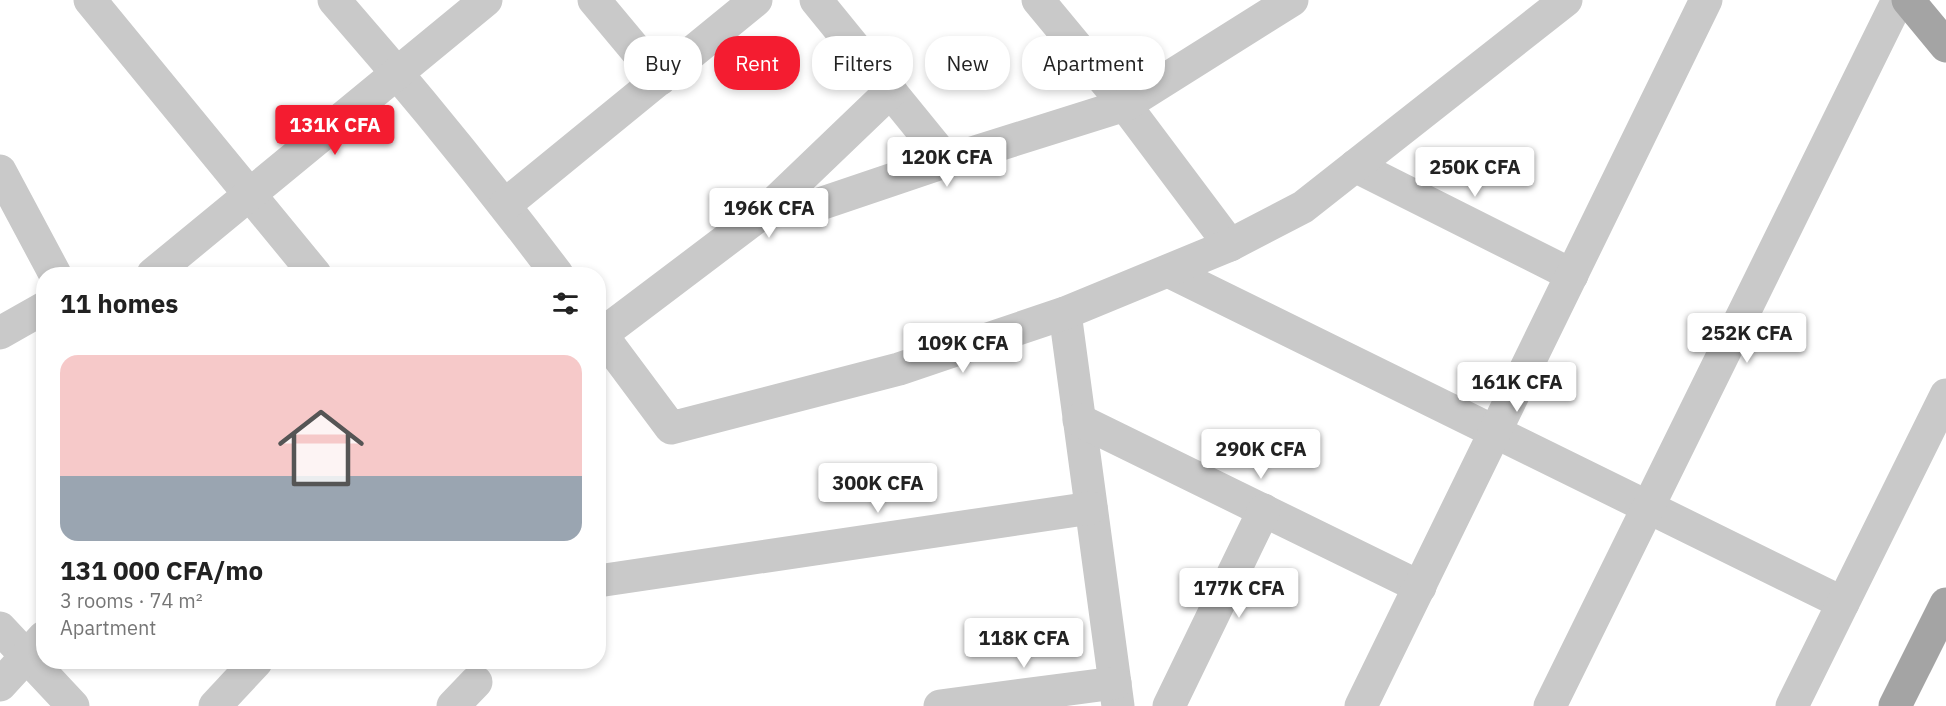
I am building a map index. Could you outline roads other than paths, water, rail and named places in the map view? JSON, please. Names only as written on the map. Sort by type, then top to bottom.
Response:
[{"type":"main road","points":[[1908,0],[1946,46]]},
{"type":"main road","points":[[1895,706],[1946,604]]},
{"type":"street","points":[[90,0],[249,194],[301,267]]},
{"type":"street","points":[[334,0],[398,72],[552,267]]},
{"type":"street","points":[[161,267],[486,0]]},
{"type":"street","points":[[594,0],[624,36]]},
{"type":"street","points":[[702,44],[756,0]]},
{"type":"street","points":[[816,0],[947,161]]},
{"type":"street","points":[[1038,0],[1125,105],[1230,245]]},
{"type":"street","points":[[770,207],[785,210],[811,207],[1125,105],[1256,9],[1292,0]]},
{"type":"street","points":[[606,340],[671,428],[898,369],[1065,313],[1230,245],[1303,207],[1566,0]]},
{"type":"street","points":[[1361,706],[1706,0]]},
{"type":"street","points":[[1550,706],[1898,0]]},
{"type":"street","points":[[505,205],[646,90]]},
{"type":"street","points":[[606,328],[770,207],[891,91]]},
{"type":"street","points":[[1354,166],[1572,275]]},
{"type":"street","points":[[0,171],[51,267]]},
{"type":"street","points":[[1168,271],[1843,603]]},
{"type":"street","points":[[0,333],[36,313]]},
{"type":"street","points":[[940,706],[1116,695],[1065,313]]},
{"type":"street","points":[[1792,706],[1946,395]]},
{"type":"street","points":[[1079,420],[1420,587]]},
{"type":"street","points":[[606,580],[1091,508]]},
{"type":"street","points":[[1169,706],[1264,510]]},
{"type":"street","points":[[0,628],[35,646],[0,685]]},
{"type":"street","points":[[50,669],[73,706]]},
{"type":"street","points":[[215,706],[249,669]]},
{"type":"street","points":[[453,706],[476,682]]}]
